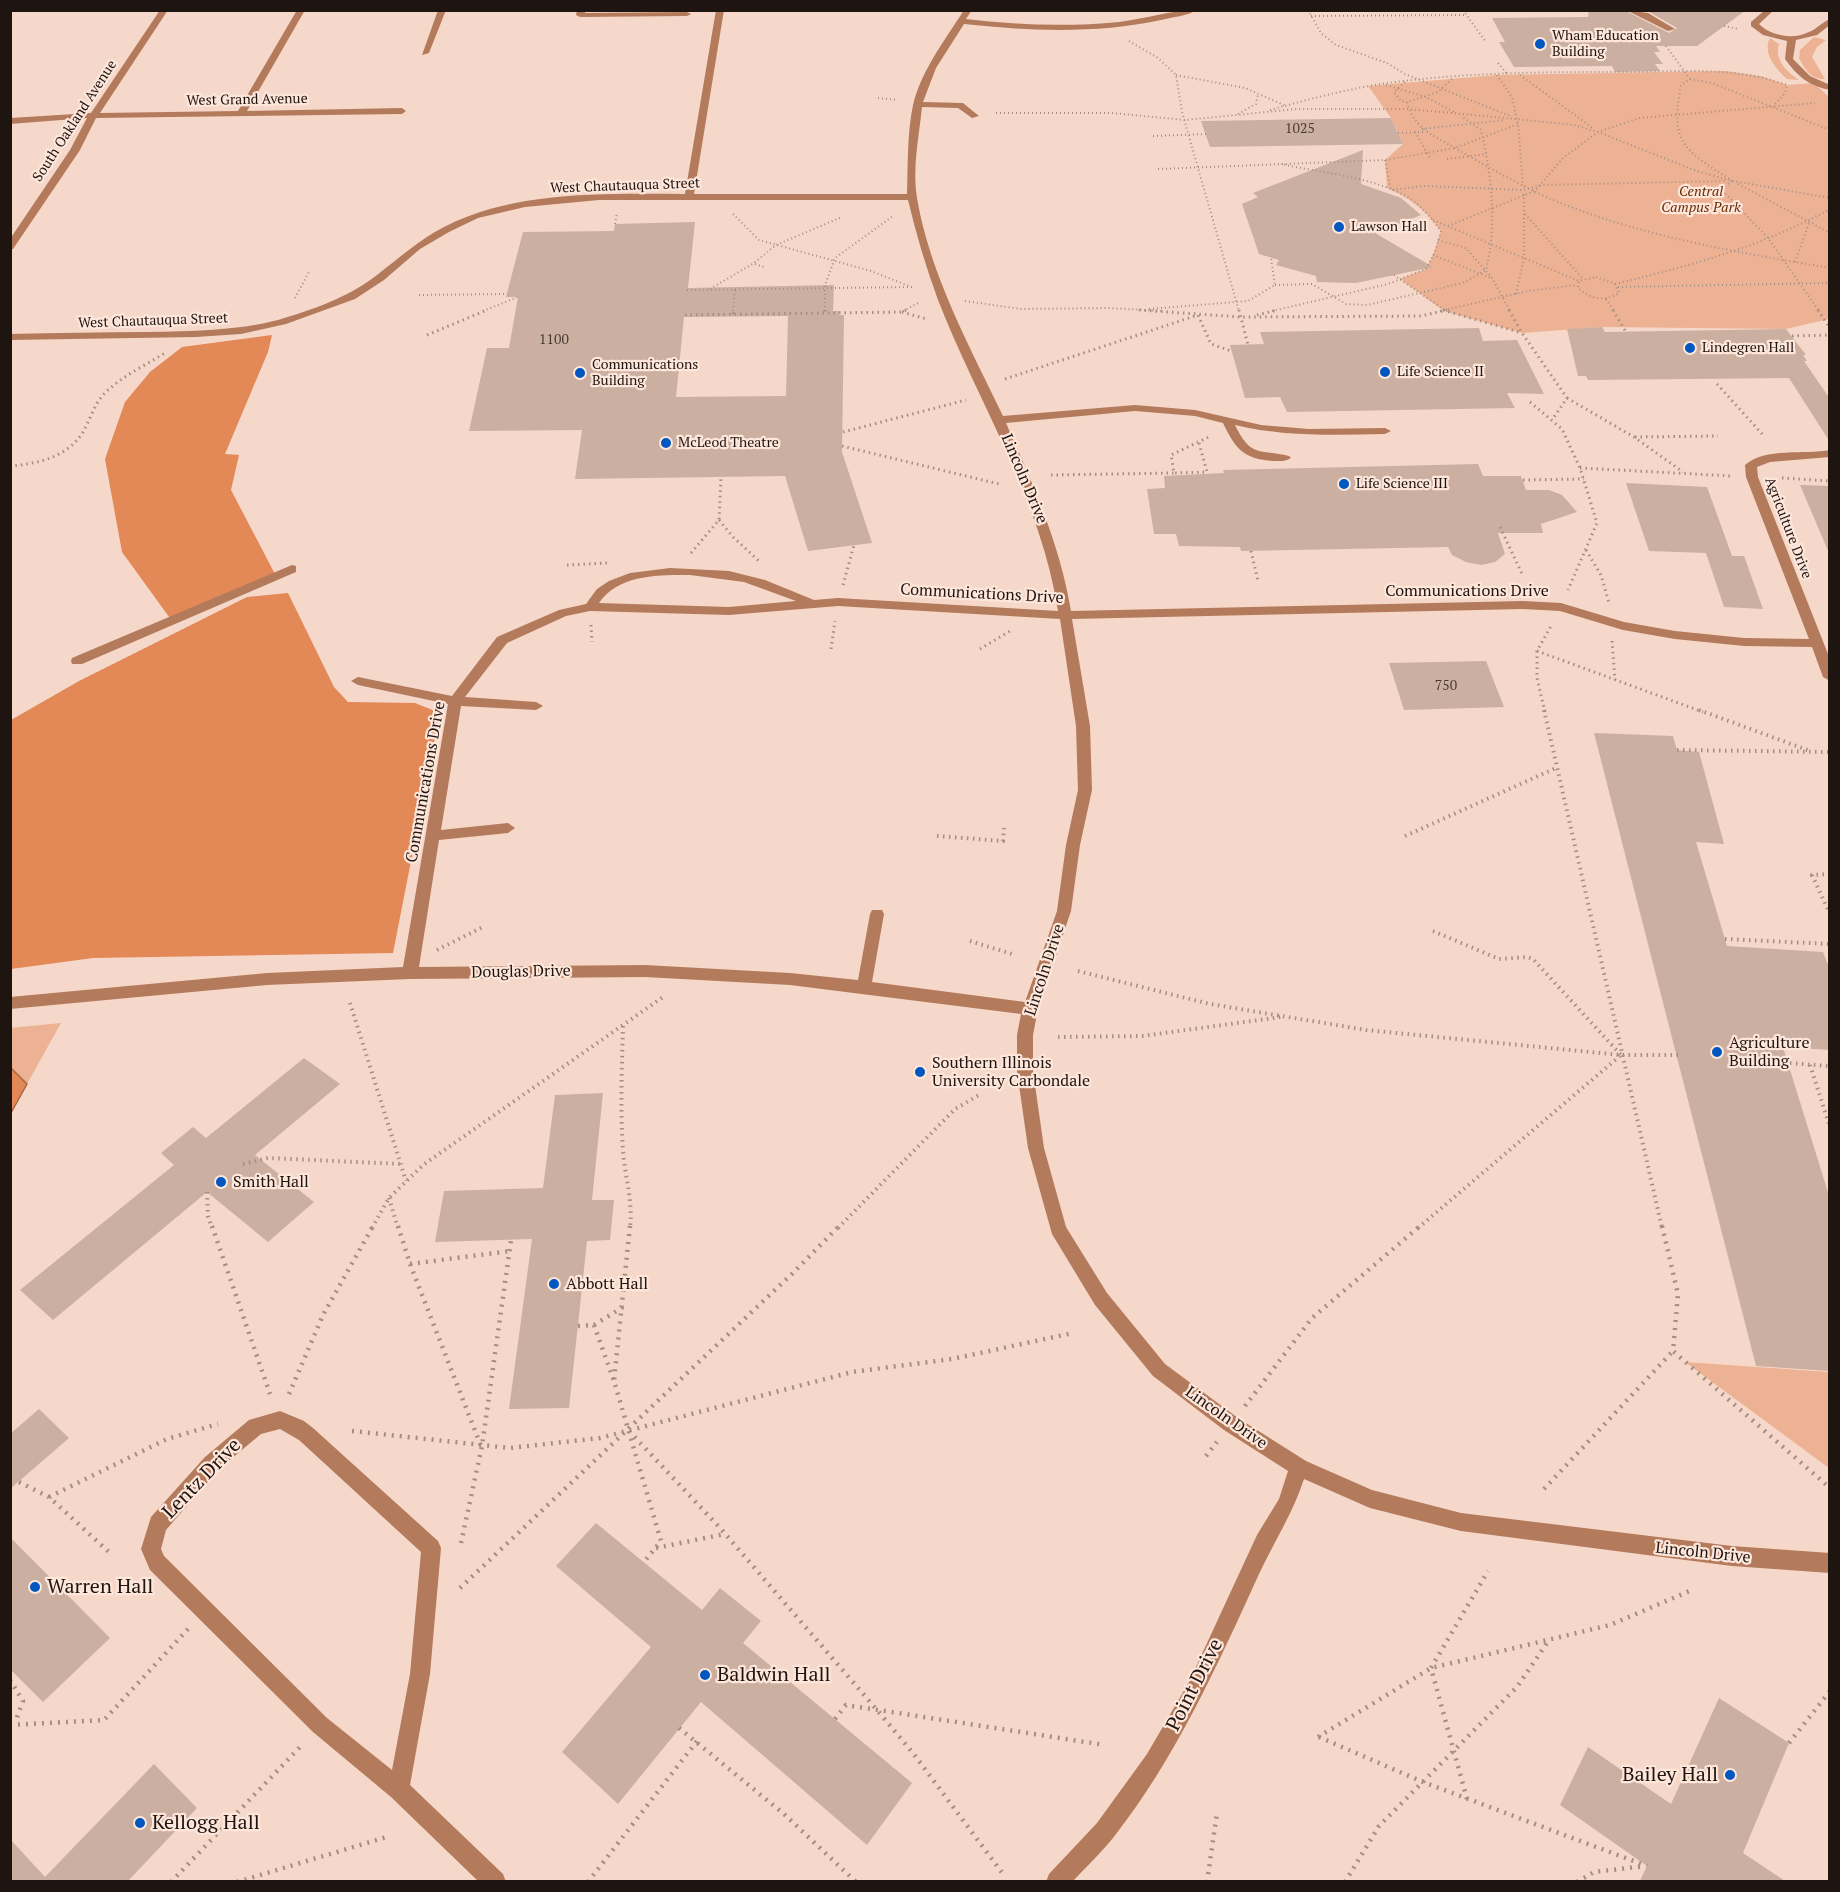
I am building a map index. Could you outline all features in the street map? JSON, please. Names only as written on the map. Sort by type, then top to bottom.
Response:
[{"type":"street","name":"South Oakland Avenue","points":[[10,247],[164,10]]},
{"type":"street","points":[[241,114],[301,10]]},
{"type":"street","points":[[425,53],[442,10]]},
{"type":"street","points":[[581,10],[580,15],[687,14]]},
{"type":"street","points":[[689,196],[720,10]]},
{"type":"street","name":"Lincoln Drive","points":[[968,10],[932,68],[918,104],[913,144],[912,197],[925,249],[944,302],[1038,509],[1050,545],[1065,615],[1083,726],[1085,790],[1073,845],[1064,911],[1030,1009],[1025,1035],[1025,1071],[1036,1148],[1058,1229],[1101,1299],[1160,1370],[1232,1424],[1299,1467],[1370,1499],[1461,1522],[1720,1555],[1830,1563]]},
{"type":"street","points":[[961,21],[1038,28],[1112,26],[1193,10]]},
{"type":"street","points":[[1630,10],[1671,29]]},
{"type":"street","points":[[1770,10],[1754,24],[1758,29],[1773,36],[1792,38],[1813,33],[1829,16]]},
{"type":"street","points":[[1792,38],[1789,59],[1795,68],[1811,82],[1830,88]]},
{"type":"street","points":[[918,104],[960,105],[975,117]]},
{"type":"street","name":"West Grand Avenue","points":[[10,121],[60,116],[402,111]]},
{"type":"street","name":"West Chautauqua Street","points":[[10,337],[196,334],[241,331],[300,318],[351,297],[380,278],[417,247],[475,216],[525,204],[572,198],[912,197]]},
{"type":"street","points":[[999,420],[1136,408],[1194,412],[1229,423],[1261,428],[1309,432],[1385,431]]},
{"type":"street","points":[[1229,423],[1241,447],[1250,455],[1261,458],[1285,458]]},
{"type":"street","name":"Agriculture Drive","points":[[1830,453],[1815,457],[1764,458],[1751,465],[1752,477],[1830,677]]},
{"type":"street","points":[[77,661],[292,569]]},
{"type":"street","points":[[590,607],[602,592],[615,583],[663,571],[689,571],[744,578],[812,603]]},
{"type":"street","name":"Communications Drive","points":[[410,973],[455,701],[502,640],[563,613],[590,607],[729,611],[838,602],[1065,615],[1523,605],[1561,608],[1623,626],[1675,634],[1744,642],[1816,643]]},
{"type":"street","points":[[358,681],[455,701],[536,706]]},
{"type":"street","points":[[433,836],[508,828]]},
{"type":"street","points":[[864,987],[877,914]]},
{"type":"street","name":"Douglas Drive","points":[[10,1003],[267,979],[410,973],[645,971],[790,979],[1030,1009]]},
{"type":"street","name":"Lentz Drive","points":[[399,1789],[420,1674],[431,1548],[297,1427],[280,1420],[256,1426],[212,1463],[158,1524],[151,1549],[157,1563],[320,1725],[399,1789],[495,1881]]},
{"type":"street","name":"Point Drive","points":[[1057,1881],[1105,1831],[1154,1761],[1196,1689],[1264,1542],[1287,1503],[1299,1467]]},
{"type":"path","points":[[1308,10],[1327,39],[1358,54],[1392,63],[1405,74],[1420,81],[1516,118]]},
{"type":"path","points":[[1463,10],[1486,42]]},
{"type":"path","points":[[1311,16],[1467,15]]},
{"type":"path","points":[[1112,26],[1127,39],[1158,58],[1176,75],[1245,88],[1292,110]]},
{"type":"path","points":[[1666,46],[1690,79],[1712,83],[1830,130]]},
{"type":"path","points":[[1498,63],[1508,75]]},
{"type":"path","points":[[1258,113],[1337,92],[1382,84],[1497,75],[1726,71],[1761,76],[1787,85],[1785,93],[1773,106]]},
{"type":"path","points":[[1176,75],[1185,120],[1248,345]]},
{"type":"path","points":[[1497,75],[1512,97],[1518,124],[1524,190],[1524,258],[1516,294]]},
{"type":"path","points":[[1520,75],[1598,132]]},
{"type":"path","points":[[1405,82],[1396,87],[1394,92],[1401,101],[1407,102],[1426,97],[1448,86],[1452,78]]},
{"type":"path","points":[[1690,79],[1682,85],[1676,114],[1678,135],[1694,156],[1733,181],[1830,233]]},
{"type":"path","points":[[1138,310],[1248,301],[1275,285],[1312,284],[1346,304],[1367,305],[1422,295],[1462,283],[1486,270],[1492,245],[1490,169],[1481,130],[1473,123],[1426,97],[1382,84]]},
{"type":"path","points":[[1235,116],[1256,104],[1258,94]]},
{"type":"path","points":[[878,99],[899,100]]},
{"type":"path","points":[[1407,102],[1408,110],[1423,130],[1490,169],[1567,205],[1619,222],[1785,261],[1830,268]]},
{"type":"path","points":[[1448,226],[1535,191],[1563,158],[1598,132],[1639,118],[1816,103]]},
{"type":"path","points":[[996,113],[1112,113],[1185,120],[1292,110],[1408,110],[1516,118],[1574,125],[1598,132],[1694,170],[1733,181],[1830,198]]},
{"type":"path","points":[[1398,133],[1516,118]]},
{"type":"path","points":[[1158,169],[1385,160],[1455,148],[1518,124]]},
{"type":"path","points":[[1414,132],[1430,158]]},
{"type":"path","points":[[1153,136],[1206,134]]},
{"type":"path","points":[[1447,159],[1487,153]]},
{"type":"path","points":[[1385,160],[1391,190]]},
{"type":"path","points":[[1249,317],[1335,297],[1400,279],[1426,269],[1441,231],[1410,199],[1391,190],[1281,164]]},
{"type":"path","points":[[1391,190],[1424,186],[1524,190],[1542,185],[1733,181]]},
{"type":"path","points":[[1733,181],[1721,189],[1768,238],[1830,328]]},
{"type":"path","points":[[687,290],[912,287],[872,271],[759,240],[744,228],[727,207]]},
{"type":"path","points":[[1615,284],[1662,273],[1736,250],[1809,222],[1830,209]]},
{"type":"path","points":[[1524,213],[1583,279]]},
{"type":"path","points":[[615,224],[617,214]]},
{"type":"path","points":[[825,313],[825,288],[835,258],[895,215]]},
{"type":"path","points":[[709,289],[754,263],[776,245],[842,216]]},
{"type":"path","points":[[965,301],[1021,309],[1138,310],[1241,317],[1421,316],[1501,297],[1578,283],[1583,279],[1596,277],[1615,284],[1619,293],[1606,299],[1585,295],[1578,283],[1432,220]]},
{"type":"path","points":[[1795,262],[1809,222]]},
{"type":"path","points":[[1438,240],[1466,248],[1486,270],[1522,333],[1567,398],[1634,437],[1685,473]]},
{"type":"path","points":[[1433,255],[1492,278]]},
{"type":"path","points":[[1270,258],[1275,285]]},
{"type":"path","points":[[754,263],[764,267]]},
{"type":"path","points":[[294,300],[309,272]]},
{"type":"path","points":[[1394,275],[1444,310],[1522,333]]},
{"type":"path","points":[[1618,287],[1830,283]]},
{"type":"path","points":[[734,314],[735,289]]},
{"type":"path","points":[[419,295],[507,294]]},
{"type":"path","points":[[427,335],[518,297]]},
{"type":"path","points":[[1606,299],[1626,332]]},
{"type":"path","points":[[902,312],[920,302]]},
{"type":"path","points":[[685,315],[902,312],[927,319]]},
{"type":"path","points":[[1198,315],[1211,344],[1231,351]]},
{"type":"path","points":[[1005,380],[1198,315]]},
{"type":"path","points":[[1792,336],[1830,335]]},
{"type":"path","points":[[10,466],[41,462],[65,451],[80,436],[102,395],[131,374],[170,351]]},
{"type":"path","points":[[1717,384],[1764,436]]},
{"type":"path","points":[[1552,420],[1567,398]]},
{"type":"path","points":[[843,432],[966,400]]},
{"type":"path","points":[[1530,402],[1562,429],[1580,468],[1597,522],[1564,599]]},
{"type":"path","points":[[1174,473],[1171,455],[1199,443],[1229,423]]},
{"type":"path","points":[[1634,437],[1718,436]]},
{"type":"path","points":[[1051,475],[1207,472],[1199,443]]},
{"type":"path","points":[[842,446],[999,484]]},
{"type":"path","points":[[1580,468],[1725,475]]},
{"type":"path","points":[[686,559],[719,520],[721,477]]},
{"type":"path","points":[[1523,480],[1584,479]]},
{"type":"path","points":[[1790,479],[1830,482]]},
{"type":"path","points":[[719,520],[733,537],[763,564]]},
{"type":"path","points":[[1500,527],[1523,576]]},
{"type":"path","points":[[1586,549],[1601,571],[1610,612]]},
{"type":"path","points":[[1251,551],[1258,581]]},
{"type":"path","points":[[567,565],[619,562]]},
{"type":"path","points":[[1544,1489],[1673,1350],[1678,1294],[1621,1056],[1537,678],[1537,651],[1555,620]]},
{"type":"path","points":[[980,649],[1011,631]]},
{"type":"path","points":[[1612,635],[1615,680]]},
{"type":"path","points":[[1537,651],[1810,752]]},
{"type":"path","points":[[1677,750],[1830,752]]},
{"type":"path","points":[[1405,836],[1556,768]]},
{"type":"path","points":[[937,836],[1003,841],[1004,828]]},
{"type":"path","points":[[1830,874],[1812,875],[1830,914]]},
{"type":"path","points":[[436,951],[485,926]]},
{"type":"path","points":[[1433,931],[1499,959],[1527,957],[1533,959],[1621,1056]]},
{"type":"path","points":[[1725,939],[1830,944]]},
{"type":"path","points":[[970,941],[1012,954]]},
{"type":"path","points":[[1078,971],[1210,1004],[1366,1030],[1621,1056],[1678,1055]]},
{"type":"path","points":[[289,1394],[323,1315],[388,1198],[442,1151],[663,997]]},
{"type":"path","points":[[350,1003],[406,1181]]},
{"type":"path","points":[[1058,1037],[1092,1040],[1208,1029],[1284,1016]]},
{"type":"path","points":[[614,1381],[632,1206],[621,1118],[622,1026]]},
{"type":"path","points":[[1206,1456],[1312,1318],[1621,1056]]},
{"type":"path","points":[[1760,1061],[1830,1066]]},
{"type":"path","points":[[1810,1064],[1830,1127]]},
{"type":"path","points":[[460,1588],[795,1272],[956,1109],[979,1095]]},
{"type":"path","points":[[243,1164],[268,1158],[402,1164]]},
{"type":"path","points":[[207,1192],[208,1216],[270,1394]]},
{"type":"path","points":[[388,1198],[410,1264],[482,1446]]},
{"type":"path","points":[[461,1543],[482,1446],[511,1240]]},
{"type":"path","points":[[410,1264],[510,1251]]},
{"type":"path","points":[[578,1326],[594,1325],[623,1306]]},
{"type":"path","points":[[594,1325],[614,1381],[661,1541],[644,1562]]},
{"type":"path","points":[[352,1431],[482,1446],[532,1447],[600,1438],[852,1372],[952,1359],[1073,1333]]},
{"type":"path","points":[[1673,1350],[1830,1488]]},
{"type":"path","points":[[48,1497],[167,1439],[223,1423]]},
{"type":"path","points":[[629,1431],[725,1534],[877,1710],[913,1753],[1003,1874]]},
{"type":"path","points":[[19,1482],[48,1497],[111,1554]]},
{"type":"path","points":[[656,1548],[725,1534]]},
{"type":"path","points":[[1467,1799],[1431,1668],[1488,1571]]},
{"type":"path","points":[[1577,1881],[1594,1872],[1647,1866],[1423,1782],[1318,1737],[1431,1668],[1610,1625],[1692,1590]]},
{"type":"path","points":[[10,1680],[23,1701],[13,1724],[104,1720],[204,1610]]},
{"type":"path","points":[[1345,1881],[1379,1826],[1517,1687],[1549,1640]]},
{"type":"path","points":[[1788,1743],[1830,1691]]},
{"type":"path","points":[[835,1719],[846,1705],[1105,1745]]},
{"type":"path","points":[[679,1728],[784,1814],[856,1881]]},
{"type":"path","points":[[588,1881],[697,1741]]},
{"type":"path","points":[[171,1881],[300,1746]]},
{"type":"path","points":[[1207,1881],[1217,1813]]},
{"type":"path","points":[[237,1881],[390,1836]]},
{"type":"green space","points":[[1814,37],[1826,40],[1817,47],[1812,57],[1825,79],[1812,76],[1799,58],[1800,50]]},
{"type":"green space","points":[[1770,38],[1779,44],[1778,55],[1783,65],[1799,80],[1787,79],[1775,66],[1769,55]]},
{"type":"green space","name":"Central Campus Park","points":[[1726,71],[1761,76],[1787,85],[1814,83],[1829,97],[1829,319],[1786,329],[1602,327],[1522,333],[1444,311],[1400,279],[1426,269],[1441,231],[1417,205],[1387,188],[1385,160],[1403,144],[1391,118],[1368,86],[1497,75]]},
{"type":"green space","points":[[61,1023],[27,1084],[11,1068],[10,1028]]},
{"type":"green space","points":[[1685,1362],[1829,1372],[1829,1468]]},
{"type":"shaded area","points":[[272,335],[268,352],[225,454],[239,455],[231,490],[276,576],[172,621],[122,552],[105,459],[125,402],[150,372],[182,347]]},
{"type":"shaded area","points":[[288,593],[334,687],[348,702],[415,703],[440,713],[393,953],[93,958],[11,969],[11,720],[79,681],[247,597]]},
{"type":"shaded area","points":[[11,1068],[27,1084],[11,1113]]},
{"type":"building","name":"Wham Education Building","points":[[1589,10],[1624,10],[1669,33],[1677,28],[1646,10],[1746,10],[1697,46],[1656,46],[1660,52],[1654,52],[1663,64],[1655,64],[1660,71],[1615,72],[1612,66],[1514,67],[1499,42],[1505,42],[1492,18],[1588,17]]},
{"type":"building","points":[[1391,118],[1403,144],[1210,147],[1201,121]]},
{"type":"building","name":"Lawson Hall","points":[[1363,150],[1361,184],[1401,198],[1421,215],[1375,233],[1433,267],[1356,283],[1317,282],[1316,276],[1276,265],[1279,260],[1259,254],[1242,204],[1258,197],[1253,193]]},
{"type":"building","name":"Communications Building","points":[[695,222],[688,288],[834,285],[833,311],[839,311],[839,315],[844,315],[842,452],[872,543],[808,551],[785,476],[575,479],[582,430],[469,431],[487,348],[509,348],[518,297],[506,297],[523,232],[614,231],[615,224]],"holes":[[[788,316],[786,396],[676,397],[684,317]]]},
{"type":"building","name":"Lindegren Hall","points":[[1602,327],[1605,332],[1786,329],[1806,355],[1803,355],[1807,361],[1804,361],[1830,399],[1830,442],[1789,378],[1588,380],[1586,376],[1578,376],[1567,329]]},
{"type":"building","name":"Life Science II","points":[[1479,328],[1483,341],[1517,340],[1544,394],[1507,393],[1515,408],[1287,412],[1280,397],[1245,398],[1230,345],[1264,344],[1260,332]]},
{"type":"building","name":"Life Science III","points":[[1478,464],[1483,476],[1521,476],[1526,490],[1549,490],[1562,495],[1577,512],[1541,524],[1543,533],[1498,533],[1505,554],[1495,562],[1481,565],[1466,562],[1452,555],[1448,547],[1241,551],[1240,547],[1179,546],[1176,534],[1154,534],[1147,489],[1165,488],[1164,476],[1224,473],[1223,470]]},
{"type":"building","points":[[1626,483],[1707,487],[1732,556],[1744,556],[1763,609],[1724,607],[1706,553],[1649,551]]},
{"type":"building","points":[[1800,485],[1830,486],[1830,553],[1829,553]]},
{"type":"building","points":[[1486,661],[1504,707],[1404,710],[1389,663]]},
{"type":"building","name":"Agriculture Building","points":[[1594,733],[1673,736],[1677,750],[1699,752],[1724,844],[1696,842],[1727,946],[1823,952],[1830,970],[1830,1050],[1783,1047],[1830,1199],[1830,1371],[1756,1366]]},
{"type":"building","name":"Smith Hall","points":[[304,1058],[340,1084],[255,1155],[314,1202],[268,1242],[207,1192],[53,1320],[20,1290],[174,1165],[161,1153],[193,1127],[206,1138]]},
{"type":"building","name":"Abbott Hall","points":[[603,1093],[592,1200],[614,1200],[610,1240],[587,1241],[569,1408],[509,1409],[532,1239],[435,1242],[444,1191],[543,1188],[555,1095]]},
{"type":"building","points":[[39,1409],[69,1438],[10,1489],[10,1434]]},
{"type":"building","name":"Baldwin Hall","points":[[596,1523],[702,1610],[720,1588],[761,1621],[743,1643],[912,1783],[867,1845],[701,1702],[618,1804],[562,1752],[651,1647],[556,1566]]},
{"type":"building","name":"Warren Hall","points":[[10,1537],[110,1638],[43,1702],[10,1669]]},
{"type":"building","name":"Bailey Hall","points":[[1719,1698],[1789,1743],[1743,1853],[1785,1881],[1640,1881],[1647,1866],[1560,1805],[1588,1747],[1671,1804]]},
{"type":"building","name":"Kellogg Hall","points":[[154,1764],[197,1808],[128,1881],[10,1881],[10,1839],[45,1877]]},
{"type":"place","name":"Wham Education Building","points":[[1540,44]]},
{"type":"place","name":"Lawson Hall","points":[[1339,227]]},
{"type":"place","name":"Lindegren Hall","points":[[1690,348]]},
{"type":"place","name":"Life Science II","points":[[1385,372]]},
{"type":"place","name":"Communications Building","points":[[580,373]]},
{"type":"place","name":"McLeod Theatre","points":[[666,443]]},
{"type":"place","name":"Life Science III","points":[[1344,484]]},
{"type":"place","name":"Agriculture Building","points":[[1717,1052]]},
{"type":"place","name":"Southern Illinois University Carbondale","points":[[920,1072]]},
{"type":"place","name":"Smith Hall","points":[[221,1182]]},
{"type":"place","name":"Abbott Hall","points":[[554,1284]]},
{"type":"place","name":"Warren Hall","points":[[35,1587]]},
{"type":"place","name":"Baldwin Hall","points":[[705,1675]]},
{"type":"place","name":"Bailey Hall","points":[[1730,1775]]},
{"type":"place","name":"Kellogg Hall","points":[[140,1823]]}]
